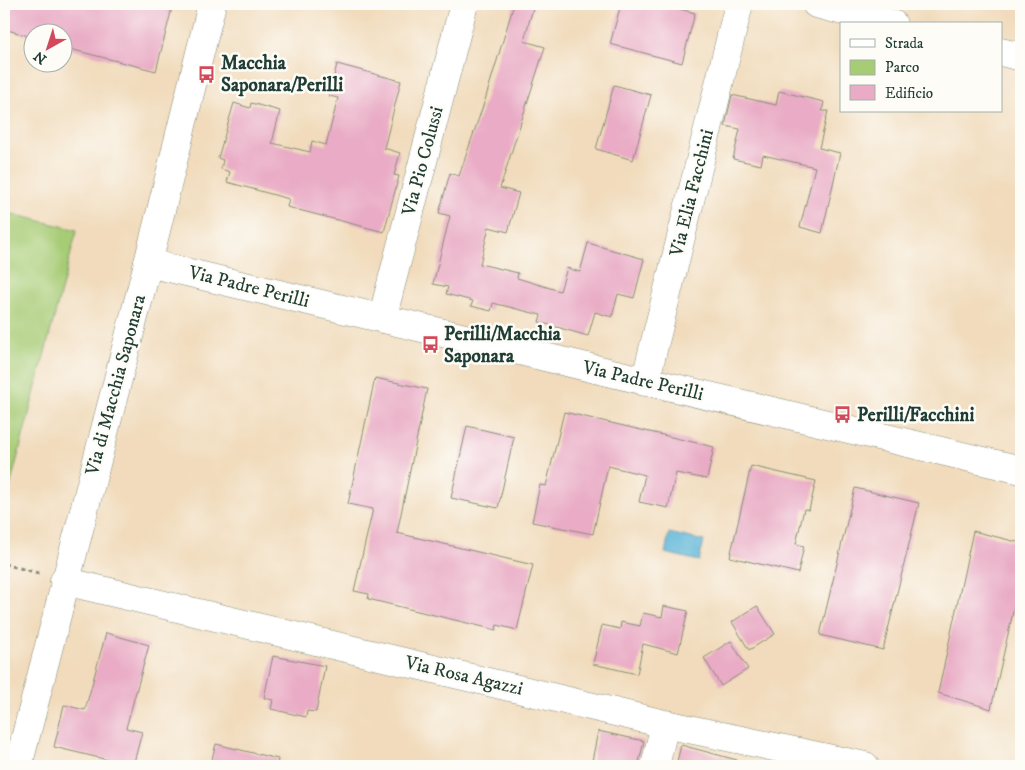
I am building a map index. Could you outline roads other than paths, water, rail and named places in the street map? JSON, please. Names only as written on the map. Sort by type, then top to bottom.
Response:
[{"type":"street","name":"Via di Macchia Saponara","points":[[18,766],[64,581],[148,263],[212,4]]},
{"type":"street","name":"Via Pio Colussi","points":[[382,319],[464,4]]},
{"type":"street","name":"Via Elia Facchini","points":[[645,382],[739,4]]},
{"type":"street","points":[[816,4],[885,22]]},
{"type":"street","points":[[1002,52],[1021,57]]},
{"type":"street","name":"Via Padre Perilli","points":[[148,263],[1021,470]]},
{"type":"street","name":"Via Rosa Agazzi","points":[[64,581],[665,724],[865,766]]},
{"type":"street","points":[[655,766],[665,724]]},
{"type":"water","points":[[669,533],[704,541],[699,561],[665,553]]},
{"type":"place","name":"Macchia Saponara/Perilli","points":[[207,74]]},
{"type":"place","name":"Perilli/Macchia Saponara","points":[[430,345]]},
{"type":"place","name":"Perilli/Facchini","points":[[843,415]]}]
